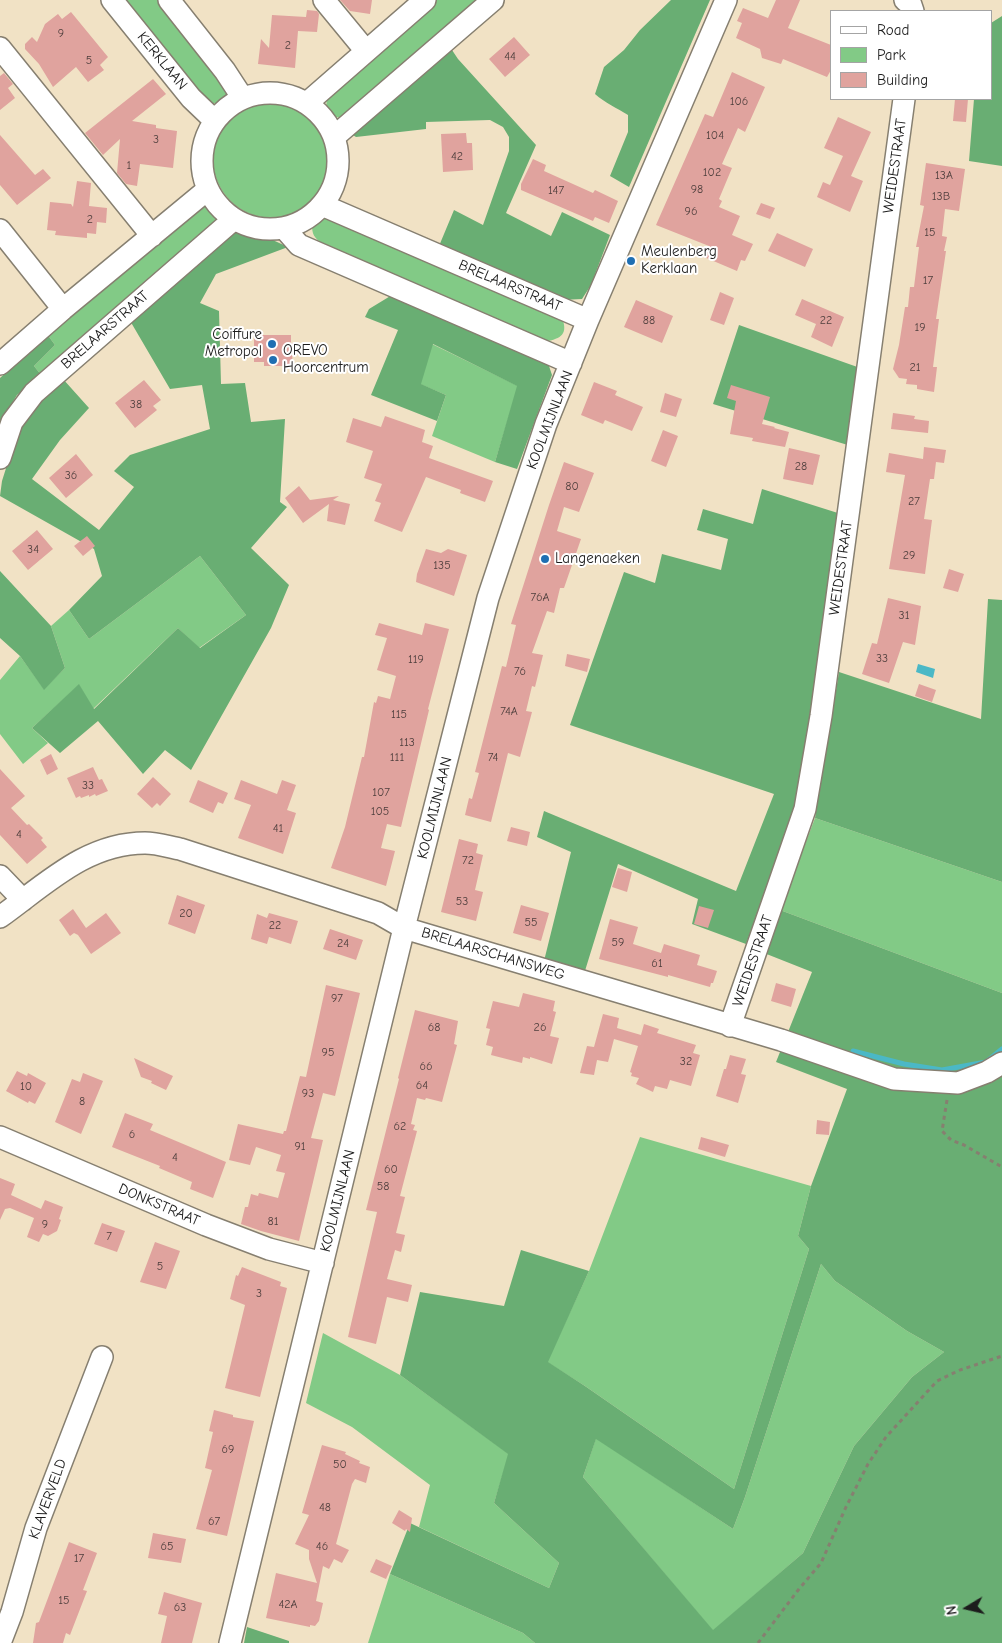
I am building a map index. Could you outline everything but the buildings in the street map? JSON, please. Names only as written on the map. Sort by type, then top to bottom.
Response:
[{"type":"street","name":"KERKLAAN","points":[[112,0],[192,98],[214,120]]},
{"type":"street","points":[[170,0],[224,70],[242,97]]},
{"type":"street","points":[[324,0],[366,51]]},
{"type":"street","points":[[307,103],[425,0]]},
{"type":"street","points":[[334,137],[493,0]]},
{"type":"street","name":"KOOLMIJNLAAN","points":[[230,1643],[404,928],[488,598],[546,424],[588,320],[726,0]]},
{"type":"street","points":[[905,0],[911,5],[913,10]]},
{"type":"street","points":[[0,48],[152,236]]},
{"type":"street","points":[[265,92],[284,94],[307,103],[328,124],[334,137],[338,155],[337,172],[332,189],[322,205],[302,222],[284,228],[266,230],[251,227],[234,219],[221,209],[207,190],[202,168],[203,145],[208,131],[214,120],[229,105],[242,97],[265,92]]},
{"type":"street","name":"WEIDESTRAAT","points":[[730,1026],[805,809],[822,716],[904,100]]},
{"type":"street","points":[[0,364],[63,309],[207,190]]},
{"type":"street","name":"BRELAARSTRAAT","points":[[322,205],[588,320]]},
{"type":"street","name":"BRELAARSTRAAT","points":[[0,458],[12,422],[34,393],[234,219]]},
{"type":"street","points":[[284,228],[299,245],[571,363]]},
{"type":"street","points":[[0,230],[63,309]]},
{"type":"street","name":"BRELAARSCHANSWEG","points":[[0,917],[77,861],[91,854],[126,844],[147,843],[180,849],[378,913],[404,928],[781,1040],[894,1079],[958,1083],[988,1072],[1002,1063]]},
{"type":"street","points":[[0,876],[23,900]]},
{"type":"street","name":"DONKSTRAAT","points":[[0,1137],[206,1225],[269,1249],[323,1262]]},
{"type":"street","name":"KLAVERVELD","points":[[0,1643],[12,1612],[36,1528],[102,1357]]},
{"type":"path","points":[[950,1083],[942,1131],[951,1140],[964,1145],[1002,1167]]},
{"type":"path","points":[[758,1643],[821,1563],[868,1464],[886,1437],[937,1381],[960,1370],[1002,1356]]},
{"type":"green space","points":[[124,0],[162,0],[230,94],[227,98],[219,103],[212,103],[205,99]]},
{"type":"green space","points":[[437,0],[481,0],[341,118],[331,116],[326,105],[328,94]]},
{"type":"green space","points":[[671,0],[710,0],[629,187],[610,176],[628,132],[628,115],[595,94],[604,67],[624,50],[640,30]]},
{"type":"green space","points":[[1002,16],[1002,166],[969,161],[974,100],[992,100],[992,22]]},
{"type":"green space","points":[[452,50],[536,145],[506,213],[551,236],[562,212],[610,235],[591,285],[582,299],[561,300],[439,246],[454,210],[483,225],[509,151],[509,137],[503,127],[490,120],[426,122],[426,129],[356,137],[353,135],[358,125]]},
{"type":"green space","points":[[272,100],[295,105],[314,117],[326,136],[331,159],[326,182],[314,201],[295,213],[272,218],[249,213],[230,201],[218,182],[213,159],[218,136],[230,117],[249,105]]},
{"type":"green space","points":[[205,203],[216,207],[220,211],[221,218],[42,376],[34,366],[55,345],[47,334]]},
{"type":"green space","points":[[323,215],[561,316],[564,326],[563,333],[558,338],[548,341],[320,242],[313,233],[312,222],[317,217]]},
{"type":"green space","points":[[238,231],[253,231],[288,247],[216,274],[200,303],[219,311],[221,384],[245,383],[251,422],[285,419],[280,502],[287,507],[251,548],[289,585],[271,628],[191,770],[165,750],[143,774],[98,721],[60,753],[32,728],[79,684],[94,709],[178,628],[200,648],[246,615],[200,556],[89,639],[69,610],[102,576],[94,549],[0,496],[2,481],[18,430],[38,402],[63,379],[89,408],[60,440],[32,479],[99,530],[134,487],[114,471],[130,455],[210,429],[202,385],[170,389],[129,319],[226,237]]},
{"type":"green space","points":[[392,295],[540,357],[549,366],[552,375],[517,469],[495,462],[517,386],[433,344],[421,384],[446,395],[437,421],[371,395],[398,330],[365,317],[369,309]]},
{"type":"green space","points":[[739,325],[863,369],[851,446],[713,404]]},
{"type":"green space","points":[[47,334],[55,345],[34,366],[42,376],[17,395],[0,423],[0,378]]},
{"type":"green space","points":[[432,344],[518,386],[495,462],[432,436],[446,395],[420,384]]},
{"type":"green space","points":[[762,489],[841,514],[813,711],[796,802],[746,944],[692,924],[698,899],[618,864],[584,974],[544,961],[571,852],[537,837],[544,811],[736,891],[774,794],[570,725],[624,572],[655,583],[662,554],[721,570],[728,539],[697,530],[703,509],[753,524]]},
{"type":"green space","points":[[200,556],[246,615],[199,648],[178,628],[93,709],[79,685],[32,728],[48,743],[23,764],[0,734],[0,680],[20,656],[44,689],[65,668],[51,626],[69,610],[89,639]]},
{"type":"green space","points":[[0,571],[51,626],[65,668],[44,690],[20,656],[0,638]]},
{"type":"green space","points":[[988,599],[1002,600],[1002,882],[815,818],[839,672],[981,719]]},
{"type":"green space","points":[[815,818],[1002,882],[1002,993],[780,910]]},
{"type":"green space","points":[[780,910],[1002,993],[1002,1643],[535,1643],[523,1633],[390,1574],[410,1523],[549,1588],[559,1563],[494,1503],[508,1454],[400,1375],[420,1292],[504,1306],[521,1250],[589,1271],[548,1362],[734,1489],[809,1249],[798,1236],[811,1186],[847,1089],[776,1062],[812,972],[764,953]],"holes":[[[821,1264],[835,1281],[907,1331],[944,1352],[912,1377],[854,1446],[803,1553],[713,1630],[583,1477],[596,1439],[733,1529]]]},
{"type":"green space","points":[[640,1137],[811,1186],[798,1236],[809,1249],[734,1489],[547,1362],[589,1271]]},
{"type":"green space","points":[[821,1264],[835,1281],[907,1331],[944,1352],[912,1377],[854,1446],[803,1553],[713,1631],[583,1477],[596,1438],[733,1529]]},
{"type":"green space","points":[[323,1333],[400,1375],[509,1454],[494,1503],[559,1563],[549,1588],[419,1527],[430,1485],[352,1427],[306,1403]]},
{"type":"green space","points":[[390,1574],[523,1633],[535,1643],[368,1643]]},
{"type":"green space","points":[[247,1627],[289,1641],[289,1643],[244,1643]]},
{"type":"water","points":[[918,664],[935,669],[933,678],[916,672]]},
{"type":"waterway","points":[[853,1051],[904,1064],[942,1070],[986,1062],[1002,1049]]},
{"type":"place","name":"Meulenberg Kerklaan","points":[[631,261]]},
{"type":"place","name":"Coiffure Metropol","points":[[272,344]]},
{"type":"place","name":"OREVO Hoorcentrum","points":[[273,360]]},
{"type":"place","name":"Langenaeken","points":[[545,559]]}]
